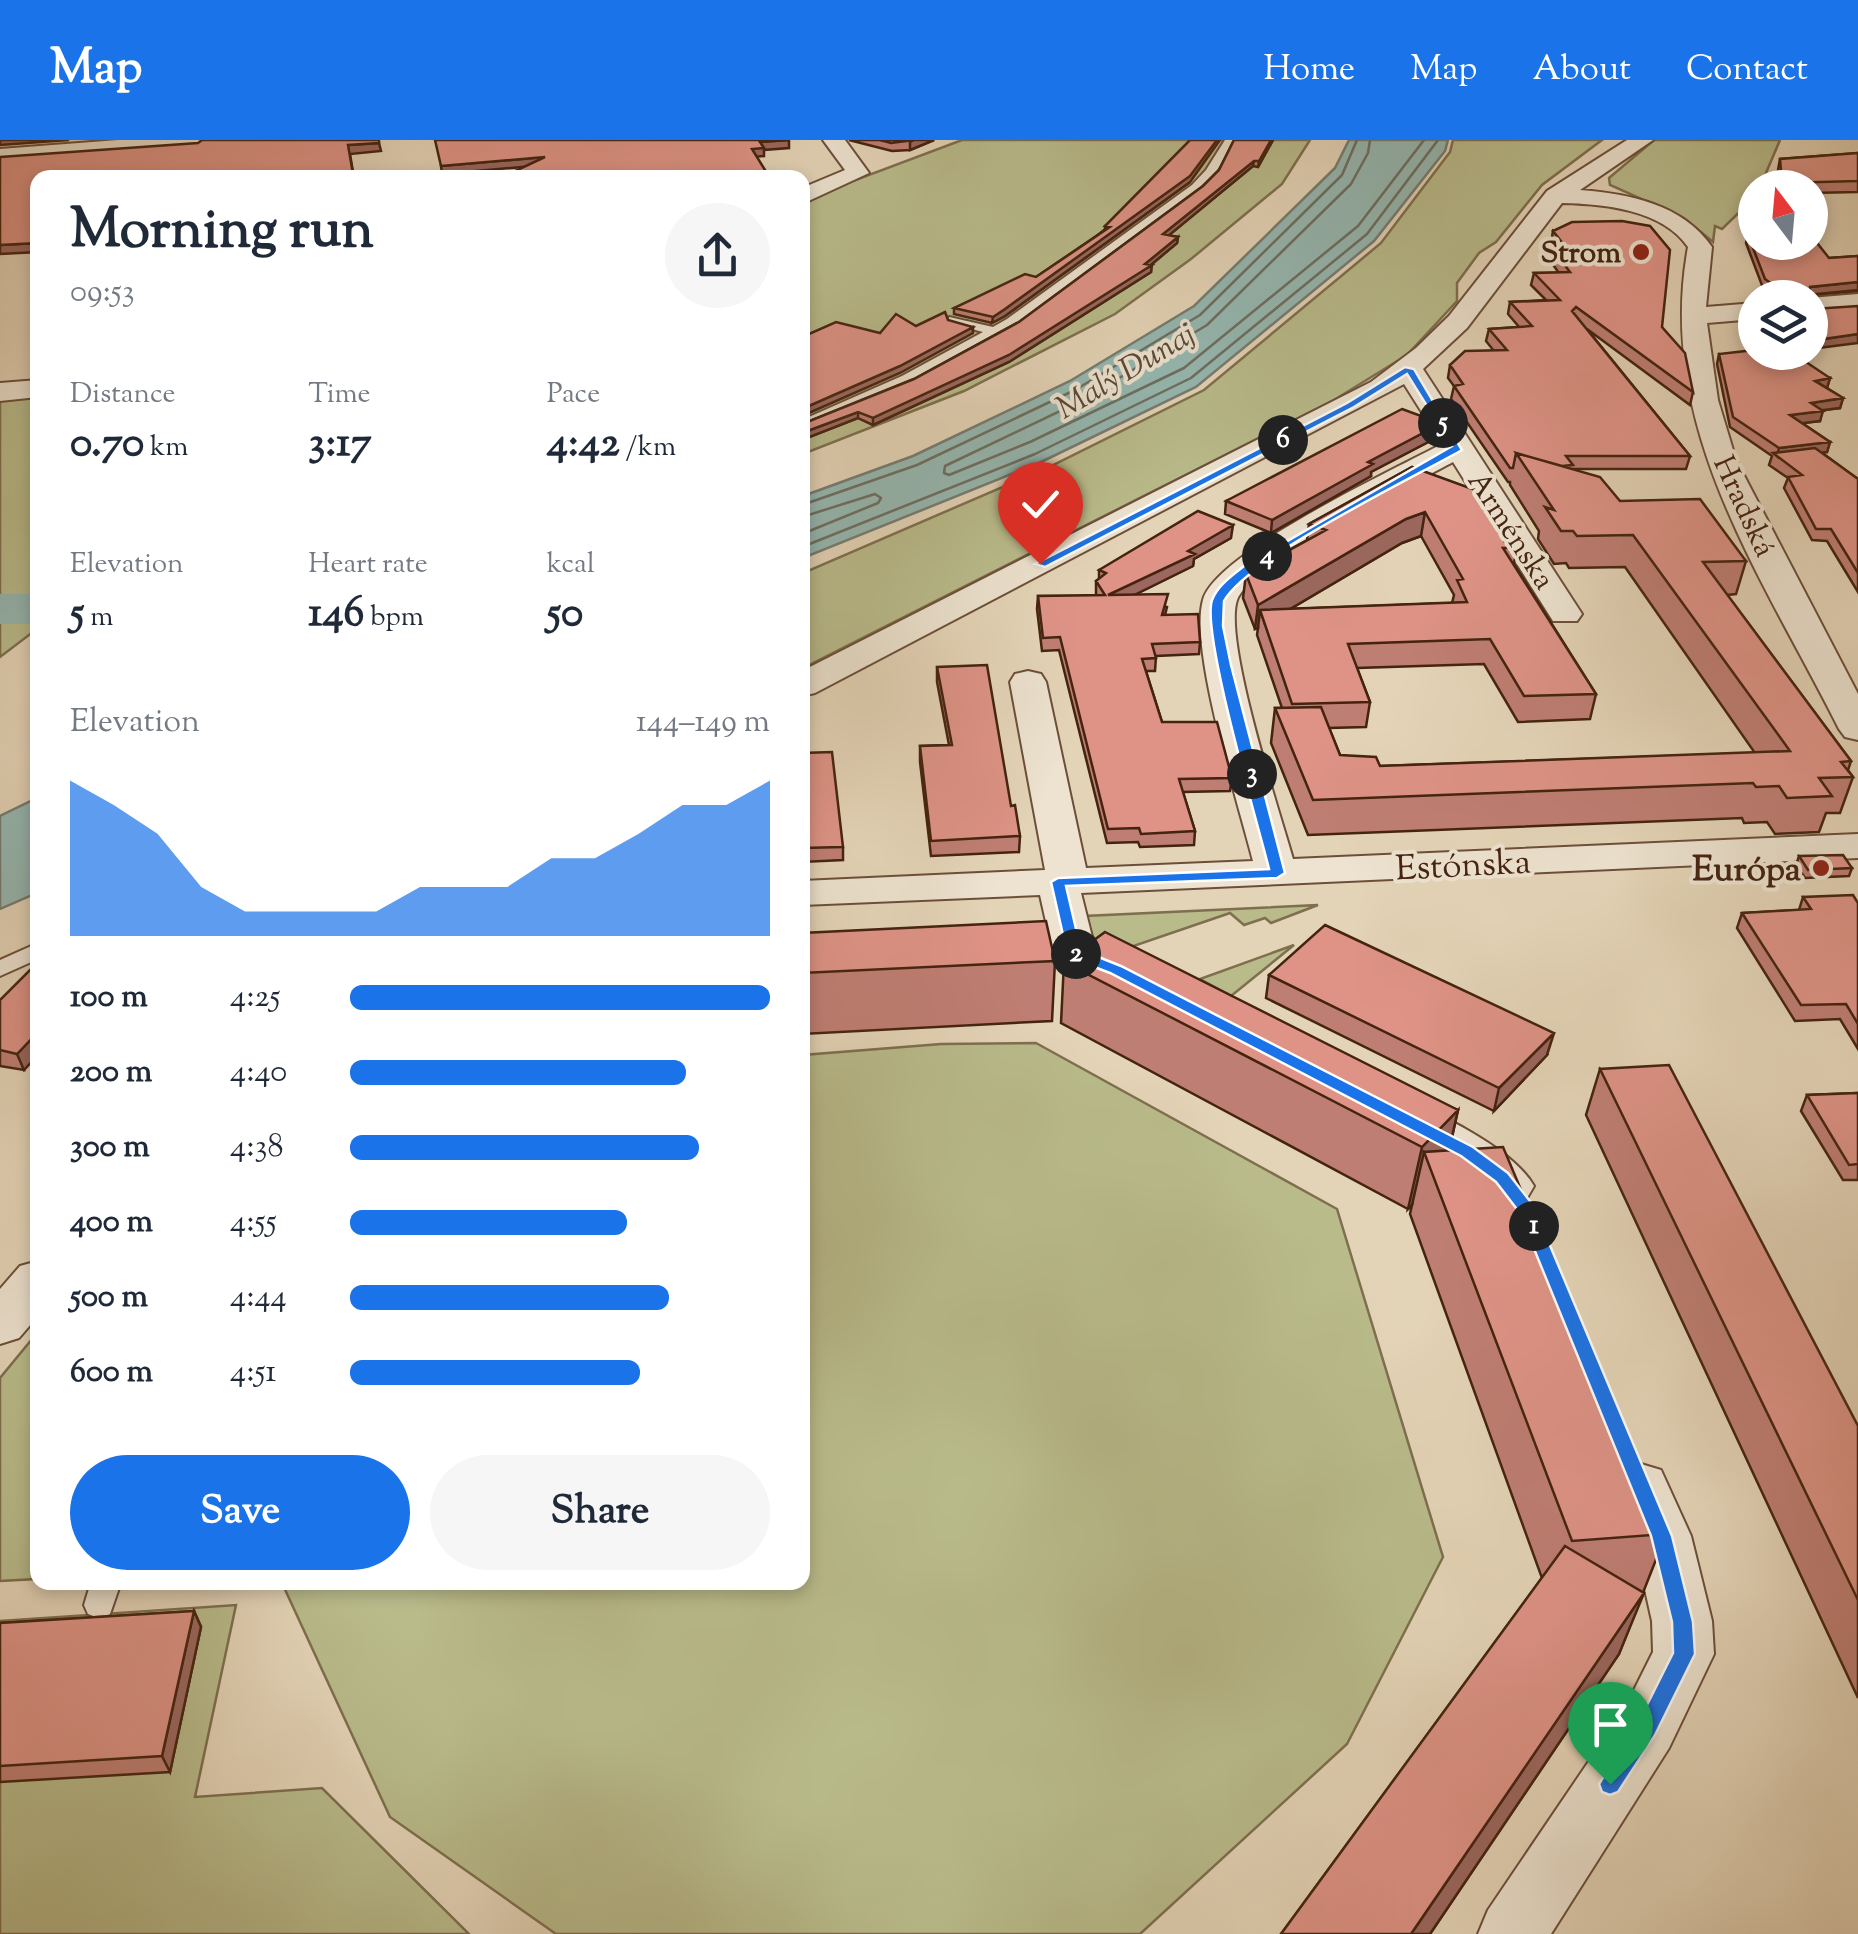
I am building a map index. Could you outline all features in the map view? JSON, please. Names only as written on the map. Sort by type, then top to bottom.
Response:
[{"type":"street","points":[[0,156],[200,140]]},
{"type":"street","points":[[810,193],[858,173],[834,140]]},
{"type":"street","points":[[810,681],[1350,405],[1409,369],[1458,322],[1554,196],[1620,140]]},
{"type":"street","points":[[1554,196],[1642,140]]},
{"type":"street","name":"Hradská","points":[[1597,171],[1599,186],[1696,237],[1700,246],[1690,334],[1728,479],[1858,729]]},
{"type":"street","points":[[1554,196],[1616,211],[1662,231],[1696,266]]},
{"type":"street","name":"Hradská","points":[[1554,196],[1605,199],[1644,210]]},
{"type":"street","points":[[1525,232],[1546,225],[1584,221],[1662,231]]},
{"type":"street","points":[[1828,304],[1858,302]]},
{"type":"street","points":[[1691,316],[1738,312]]},
{"type":"street","name":"Arménska","points":[[1409,369],[1564,614]]},
{"type":"street","points":[[0,392],[30,389]]},
{"type":"street","name":"Arménska","points":[[1277,873],[1224,665],[1217,626],[1218,601],[1225,588],[1288,543],[1458,448]]},
{"type":"street","points":[[1028,682],[1063,882],[1064,954],[1116,969],[1174,1000]]},
{"type":"street","name":"Estónska","points":[[810,893],[1858,846]]},
{"type":"street","points":[[1360,1096],[1487,1164],[1516,1193],[1534,1228]]},
{"type":"street","points":[[0,1324],[30,1289]]},
{"type":"street","points":[[1512,1934],[1647,1728],[1684,1654],[1682,1622],[1662,1536],[1624,1445]]},
{"type":"lane","points":[[810,422],[907,379],[994,331],[1110,254],[1196,187],[1211,172],[1230,140]]},
{"type":"lane","points":[[954,320],[994,331]]},
{"type":"lane","points":[[0,970],[30,954]]},
{"type":"green space","points":[[962,140],[1310,140],[1282,184],[1191,259],[1115,314],[964,391],[810,451],[810,197]]},
{"type":"green space","points":[[1453,140],[1602,140],[1542,185],[1496,242],[1479,253],[1457,283],[1457,301],[1407,355],[1334,400],[810,664],[810,570],[1049,467],[1204,390],[1381,243],[1450,152]]},
{"type":"green space","points":[[1654,140],[1780,140],[1767,170],[1738,170],[1738,213],[1722,229],[1715,226],[1713,242],[1684,218],[1610,185],[1609,178]]},
{"type":"green space","points":[[30,392],[30,634],[0,657],[0,396]]},
{"type":"green space","points":[[1318,905],[1271,923],[1265,918],[1244,925],[1230,913],[1122,950],[1095,942],[1085,916]]},
{"type":"green space","points":[[1294,945],[1231,996],[1200,979]]},
{"type":"green space","points":[[1036,1043],[1337,1209],[1443,1557],[1347,1744],[1140,1934],[556,1934],[390,1817],[285,1590],[810,1590],[810,1054],[941,1044]]},
{"type":"green space","points":[[30,1342],[30,1579],[0,1581],[0,1378]]},
{"type":"green space","points":[[236,1605],[195,1797],[322,1788],[469,1934],[0,1934],[0,1621]]},
{"type":"water","name":"Malý Dunaj","points":[[1349,140],[1448,140],[1445,151],[1374,241],[1196,387],[1039,463],[810,555],[810,493],[913,456],[1070,381],[1194,306],[1335,168]]},
{"type":"water","points":[[30,801],[30,896],[0,909],[0,816]]},
{"type":"building","points":[[379,140],[348,145],[352,170],[30,170],[30,243],[0,245],[0,157],[198,143]]},
{"type":"building","points":[[435,140],[789,140],[760,142],[764,148],[752,149],[765,170],[517,170],[545,157],[441,166]]},
{"type":"building","points":[[1190,140],[1217,140],[1190,176],[1005,309],[993,317],[954,308],[1025,274],[1036,277],[1110,227],[1105,226]]},
{"type":"building","points":[[1234,140],[1271,140],[1259,161],[1254,161],[1163,234],[1178,237],[1145,264],[1152,265],[1009,355],[873,418],[858,412],[810,430],[810,421],[914,379],[1019,322],[1203,186],[1219,170]]},
{"type":"building","points":[[1858,153],[1858,181],[1828,182],[1828,170],[1781,170],[1780,159]]},
{"type":"building","points":[[1622,221],[1650,226],[1670,250],[1662,327],[1685,353],[1693,392],[1576,307],[1572,311],[1690,456],[1566,456],[1573,465],[1562,466],[1516,453],[1510,468],[1454,386],[1463,384],[1450,365],[1465,351],[1507,350],[1489,329],[1532,326],[1510,302],[1560,300],[1534,273],[1570,272],[1553,250],[1568,250],[1553,231],[1572,222]]},
{"type":"building","points":[[1858,256],[1858,282],[1828,285],[1828,280],[1765,279],[1758,260]]},
{"type":"building","points":[[1858,306],[1858,334],[1828,338],[1828,308]]},
{"type":"building","points":[[945,312],[948,320],[973,327],[900,366],[810,405],[810,333],[836,322],[880,333],[896,314],[916,326]]},
{"type":"building","points":[[1738,352],[1738,370],[1818,370],[1830,378],[1815,381],[1843,398],[1811,403],[1823,411],[1790,415],[1830,442],[1779,448],[1733,417],[1719,354]]},
{"type":"building","points":[[1402,409],[1432,420],[1436,426],[1272,520],[1226,501]]},
{"type":"building","points":[[1815,448],[1858,479],[1858,573],[1831,529],[1816,529],[1788,477],[1802,475],[1773,453]]},
{"type":"building","points":[[1516,453],[1600,477],[1620,501],[1700,499],[1746,561],[1703,562],[1851,761],[1841,762],[1853,777],[1819,778],[1832,796],[1787,798],[1779,786],[1756,787],[1753,783],[1313,800],[1275,708],[1321,707],[1340,755],[1376,757],[1380,766],[1790,751],[1633,535],[1577,536],[1573,531],[1561,531],[1545,507],[1554,510]]},
{"type":"building","points":[[1412,467],[1489,495],[1518,541],[1505,542],[1509,548],[1503,548],[1596,694],[1524,696],[1490,639],[1348,644],[1370,702],[1292,704],[1260,610],[1467,602],[1457,580],[1463,579],[1425,512],[1406,519],[1258,605],[1246,574],[1326,530],[1309,524]]},
{"type":"building","points":[[1198,511],[1233,525],[1188,551],[1195,554],[1108,595],[1168,594],[1162,615],[1198,614],[1200,642],[1152,644],[1156,658],[1142,659],[1162,722],[1217,722],[1232,778],[1179,779],[1195,831],[1141,834],[1139,828],[1108,829],[1060,637],[1043,638],[1038,596],[1105,595],[1096,581],[1106,573],[1099,570]]},
{"type":"building","points":[[987,665],[1011,806],[1015,805],[1020,836],[931,841],[920,746],[952,745],[937,667]]},
{"type":"building","points":[[832,752],[843,847],[810,848],[810,753]]},
{"type":"building","points":[[1843,855],[1852,868],[1808,870],[1799,856]]},
{"type":"building","points":[[1853,895],[1858,903],[1858,1024],[1846,1004],[1801,1005],[1742,913],[1811,909],[1803,897]]},
{"type":"building","points":[[1046,921],[1055,961],[810,973],[810,933]]},
{"type":"building","points":[[1325,925],[1554,1033],[1499,1088],[1269,975]]},
{"type":"building","points":[[1105,932],[1458,1110],[1422,1147],[1064,962]]},
{"type":"building","points":[[30,970],[30,1040],[17,1054],[0,1050],[0,1000]]},
{"type":"building","points":[[1669,1065],[1858,1426],[1858,1600],[1600,1069]]},
{"type":"building","points":[[1858,1093],[1858,1164],[1849,1165],[1807,1095]]},
{"type":"building","points":[[1503,1147],[1666,1534],[1572,1541],[1424,1152]]},
{"type":"building","points":[[1565,1546],[1644,1593],[1411,1934],[1281,1934]]},
{"type":"building","points":[[194,1611],[162,1756],[0,1766],[0,1623]]},
{"type":"waterway","points":[[0,609],[30,609]]},
{"type":"place","name":"Strom","points":[[1641,252]]},
{"type":"place","name":"Európa","points":[[1821,868]]},
{"type":"route","points":[[1040,564],[1350,405],[1409,369],[1458,448],[1288,543],[1225,588],[1218,601],[1217,626],[1224,665],[1277,873],[1058,882],[1074,953],[1116,969],[1467,1152],[1502,1177],[1527,1209],[1662,1536],[1682,1622],[1684,1654],[1647,1728],[1610,1784]]}]
